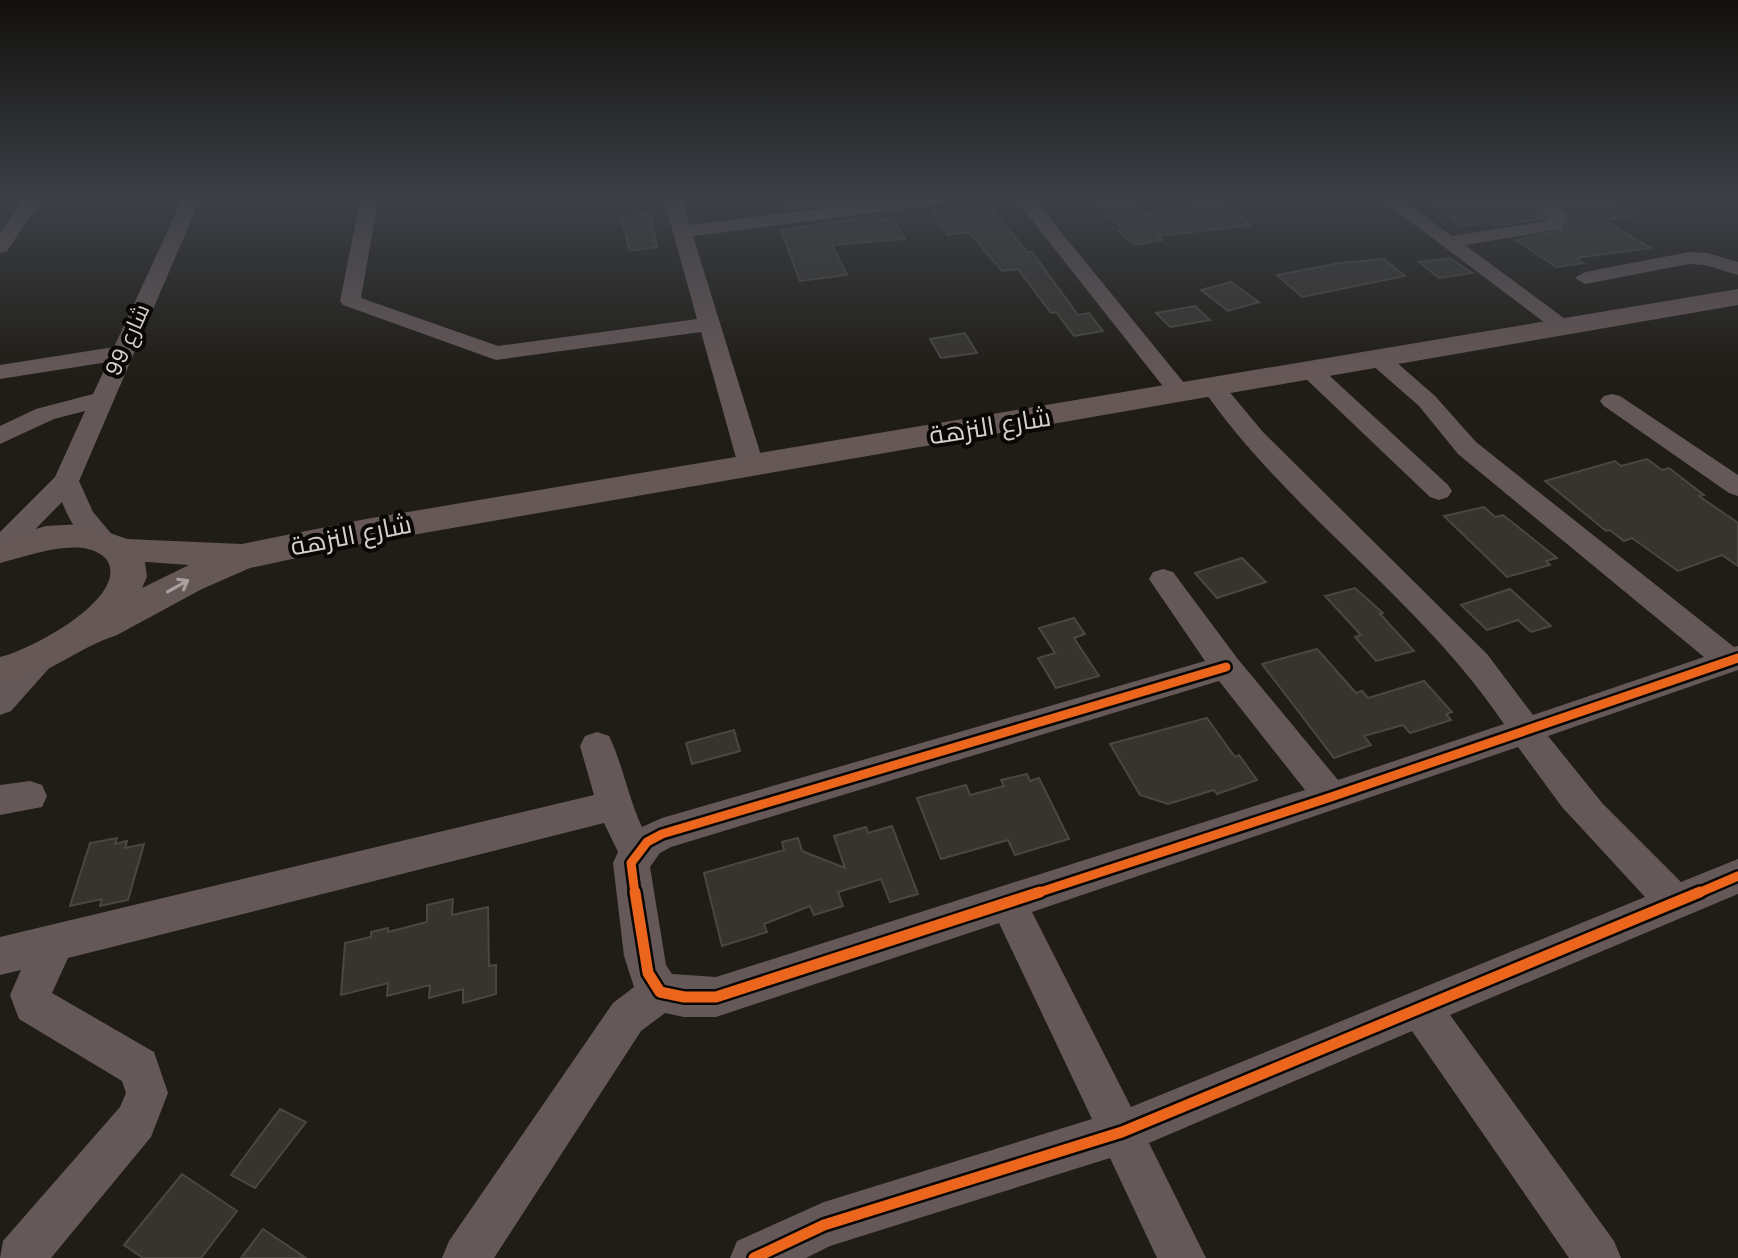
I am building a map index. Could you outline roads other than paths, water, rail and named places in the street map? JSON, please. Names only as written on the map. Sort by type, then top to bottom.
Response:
[{"type":"main road","name":"شارع النزهة","points":[[0,672],[40,658],[189,580],[242,557],[366,531],[1738,297]]},
{"type":"main road","name":"شارع النزهة","points":[[0,550],[51,536],[147,550],[242,557]]},
{"type":"main road","points":[[84,635],[110,612],[126,589],[131,568],[112,544]]},
{"type":"street","name":"شارع 99","points":[[0,550],[66,481],[164,259]]},
{"type":"street","points":[[358,259],[350,301],[496,353],[709,324]]},
{"type":"street","points":[[690,259],[751,465]]},
{"type":"street","points":[[1072,259],[1181,394]]},
{"type":"street","points":[[1471,259],[1565,327]]},
{"type":"street","points":[[1585,278],[1685,259]]},
{"type":"street","points":[[1702,259],[1738,269]]},
{"type":"street","points":[[0,372],[121,353]]},
{"type":"street","points":[[1379,359],[1427,401],[1467,448],[1733,660]]},
{"type":"street","points":[[1311,371],[1439,491]]},
{"type":"street","points":[[1214,388],[1254,437],[1445,630],[1509,701],[1545,759],[1675,902]]},
{"type":"street","points":[[0,436],[45,414],[101,399]]},
{"type":"street","points":[[1612,401],[1738,487]]},
{"type":"street","points":[[66,481],[81,516],[112,544]]},
{"type":"street","points":[[1163,579],[1226,667],[1331,797]]},
{"type":"street","points":[[0,702],[40,658]]},
{"type":"street","points":[[1226,667],[662,834],[647,842],[631,863],[648,973],[660,992],[684,997],[716,997],[1331,797],[1733,660]]},
{"type":"street","points":[[597,746],[614,805],[636,853]]},
{"type":"street","points":[[0,956],[614,805]]},
{"type":"street","points":[[754,1258],[824,1225],[1122,1132],[1738,876]]},
{"type":"street","points":[[1007,900],[1182,1258]]},
{"type":"street","points":[[20,1258],[136,1122],[147,1093],[139,1067],[33,1005],[30,995],[56,942]]},
{"type":"street","points":[[466,1258],[627,1017],[660,992]]},
{"type":"street","points":[[1420,1008],[1597,1258]]}]
